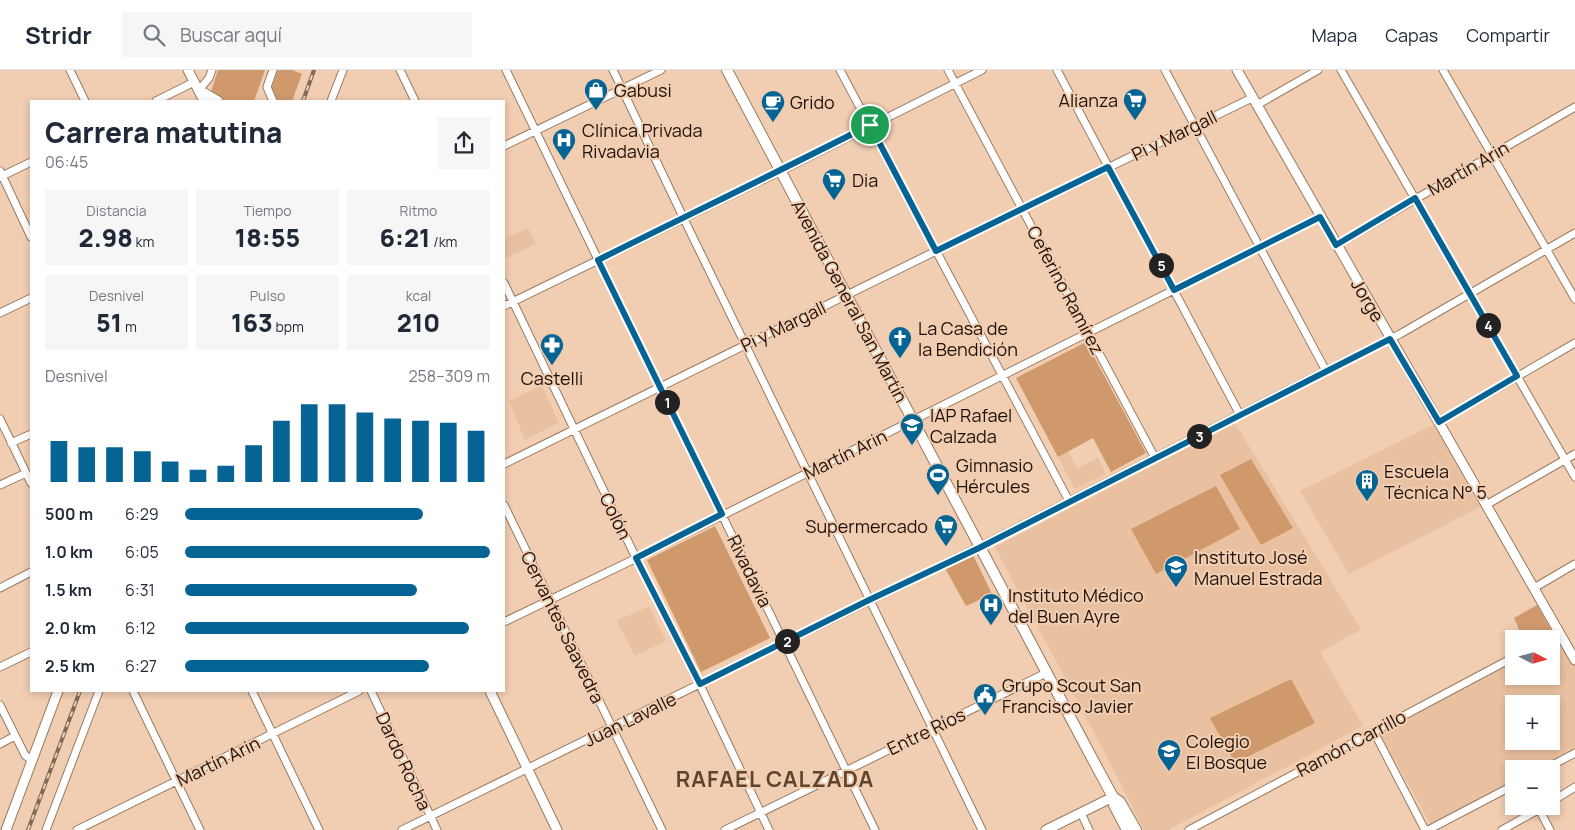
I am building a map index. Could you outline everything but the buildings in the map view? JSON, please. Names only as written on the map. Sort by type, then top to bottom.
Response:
[{"type":"main road","name":"Avenida General San Martín","points":[[727,70],[979,548],[1113,797],[1114,805],[1127,830]]},
{"type":"main road","name":"Avenida General San Martín","points":[[1113,797],[1120,802],[1136,830]]},
{"type":"street","points":[[70,70],[85,100]]},
{"type":"street","points":[[188,70],[203,100]]},
{"type":"street","points":[[212,70],[209,78],[210,94],[216,100]]},
{"type":"street","points":[[272,100],[266,87],[273,70]]},
{"type":"street","points":[[331,100],[343,70]]},
{"type":"street","points":[[400,70],[415,100]]},
{"type":"street","name":"Rivadavia","points":[[506,70],[875,830]]},
{"type":"street","points":[[613,70],[982,830]]},
{"type":"street","points":[[505,146],[661,70]]},
{"type":"street","points":[[840,70],[1069,502]]},
{"type":"street","name":"Ceferino Ramírez","points":[[948,70],[1155,458]]},
{"type":"street","points":[[505,306],[982,70]]},
{"type":"street","points":[[1057,70],[1240,415]]},
{"type":"street","points":[[1165,70],[1326,371]]},
{"type":"street","name":"Jorge","points":[[1236,70],[1558,630]]},
{"type":"street","name":"Pi y Margall","points":[[505,464],[1194,125],[1255,102],[1318,70]]},
{"type":"street","points":[[1341,70],[1575,477]]},
{"type":"street","points":[[1443,70],[1575,299]]},
{"type":"street","points":[[159,100],[196,86],[209,78]]},
{"type":"street","points":[[196,86],[216,100]]},
{"type":"street","name":"Martín Arin","points":[[1336,245],[1575,107]]},
{"type":"street","points":[[30,162],[1,175],[30,234]]},
{"type":"street","name":"Martín Arin","points":[[505,622],[1320,217]]},
{"type":"street","name":"Juan Lavalle","points":[[402,830],[613,728],[869,600],[979,548],[1390,339],[1575,233]]},
{"type":"street","name":"Colón","points":[[505,285],[636,558],[700,684],[769,830]]},
{"type":"street","points":[[0,313],[30,298]]},
{"type":"street","points":[[1439,422],[1575,342]]},
{"type":"street","points":[[0,419],[30,481]]},
{"type":"street","points":[[12,443],[30,434]]},
{"type":"street","points":[[1486,505],[1575,454]]},
{"type":"street","points":[[0,485],[26,473]]},
{"type":"street","name":"Cervantes Saavedra","points":[[505,506],[662,830]]},
{"type":"street","points":[[1534,588],[1575,564]]},
{"type":"street","points":[[0,588],[30,573]]},
{"type":"street","name":"Jorge","points":[[1560,633],[1575,660]]},
{"type":"street","points":[[0,667],[30,652]]},
{"type":"street","name":"Ramón Carrillo","points":[[1189,830],[1505,662]]},
{"type":"street","name":"Entre Ríos","points":[[725,830],[1046,673]]},
{"type":"street","points":[[5,828],[58,692]]},
{"type":"street","points":[[46,830],[99,692]]},
{"type":"street","points":[[133,692],[200,830]]},
{"type":"street","points":[[252,692],[318,830]]},
{"type":"street","name":"Martín Arin","points":[[78,830],[357,692]]},
{"type":"street","name":"Dardo Rocha","points":[[371,692],[437,830]]},
{"type":"street","points":[[490,692],[557,830]]},
{"type":"street","points":[[0,705],[25,755],[32,761]]},
{"type":"street","points":[[1374,732],[1427,830],[1505,791]]},
{"type":"street","points":[[0,744],[15,736]]},
{"type":"street","points":[[1560,761],[1575,753]]},
{"type":"street","points":[[1560,797],[1575,788]]},
{"type":"street","points":[[1046,830],[1113,797]]},
{"type":"street","points":[[1081,813],[1089,830]]},
{"type":"street","points":[[1502,830],[1527,815]]},
{"type":"street","points":[[1544,815],[1550,830]]},
{"type":"shaded area","points":[[218,70],[265,70],[254,100],[222,100],[210,95]]},
{"type":"shaded area","points":[[278,70],[292,70],[302,74],[292,100],[267,100]]},
{"type":"shaded area","points":[[528,228],[536,244],[505,259],[505,239]]},
{"type":"shaded area","points":[[1086,342],[1146,453],[1111,472],[1093,438],[1058,457],[1016,378]]},
{"type":"shaded area","points":[[542,385],[559,423],[525,440],[509,401]]},
{"type":"shaded area","name":"Instituto José Manuel Estrada","points":[[1235,423],[1361,630],[1320,652],[1363,726],[1168,830],[1144,830],[995,547]]},
{"type":"shaded area","points":[[1434,424],[1480,507],[1349,574],[1300,491]]},
{"type":"shaded area","points":[[1068,451],[1077,469],[1098,458],[1106,474],[1075,489],[1058,457]]},
{"type":"shaded area","points":[[1251,459],[1293,528],[1261,545],[1220,475]]},
{"type":"shaded area","points":[[1216,486],[1240,529],[1156,574],[1131,529]]},
{"type":"shaded area","points":[[715,526],[770,638],[701,672],[647,560]]},
{"type":"shaded area","points":[[973,555],[992,594],[966,606],[945,568]]},
{"type":"shaded area","points":[[1537,605],[1551,630],[1519,630],[1514,618]]},
{"type":"shaded area","points":[[649,606],[666,641],[635,656],[617,621]]},
{"type":"shaded area","points":[[1560,639],[1575,666],[1575,747],[1551,760],[1505,760],[1505,785],[1431,825],[1379,732],[1505,666],[1505,685],[1560,685]]},
{"type":"shaded area","points":[[1291,679],[1315,723],[1235,763],[1210,718]]},
{"type":"railway","points":[[303,100],[314,70]]},
{"type":"railway","points":[[28,830],[80,692]]},
{"type":"place","name":"Gabusi","points":[[596,111]]},
{"type":"place","name":"Alianza","points":[[1135,121]]},
{"type":"place","name":"Grido","points":[[773,123]]},
{"type":"place","name":"Clínica Privada Rivadavia","points":[[564,161]]},
{"type":"place","name":"Dia","points":[[834,201]]},
{"type":"place","name":"La Casa de la Bendición","points":[[900,359]]},
{"type":"place","name":"Castelli","points":[[552,366]]},
{"type":"place","name":"IAP Rafael Calzada","points":[[912,446]]},
{"type":"place","name":"Gimnasio Hércules","points":[[938,496]]},
{"type":"place","name":"Escuela Técnica N° 5","points":[[1367,502]]},
{"type":"place","name":"Supermercado","points":[[946,547]]},
{"type":"place","name":"Instituto José Manuel Estrada","points":[[1176,588]]},
{"type":"place","name":"Instituto Médico del Buen Ayre","points":[[991,626]]},
{"type":"place","name":"Grupo Scout San Francisco Javier","points":[[985,716]]},
{"type":"place","name":"Colegio El Bosque","points":[[1169,772]]},
{"type":"district","name":"RAFAEL CALZADA","points":[[775,779]]},
{"type":"route","points":[[870,125],[936,251],[1108,167],[1174,290],[1320,217],[1336,245],[1415,198],[1517,376],[1439,422],[1390,339],[979,548],[700,684],[636,558],[722,514],[598,260],[870,125]]}]
